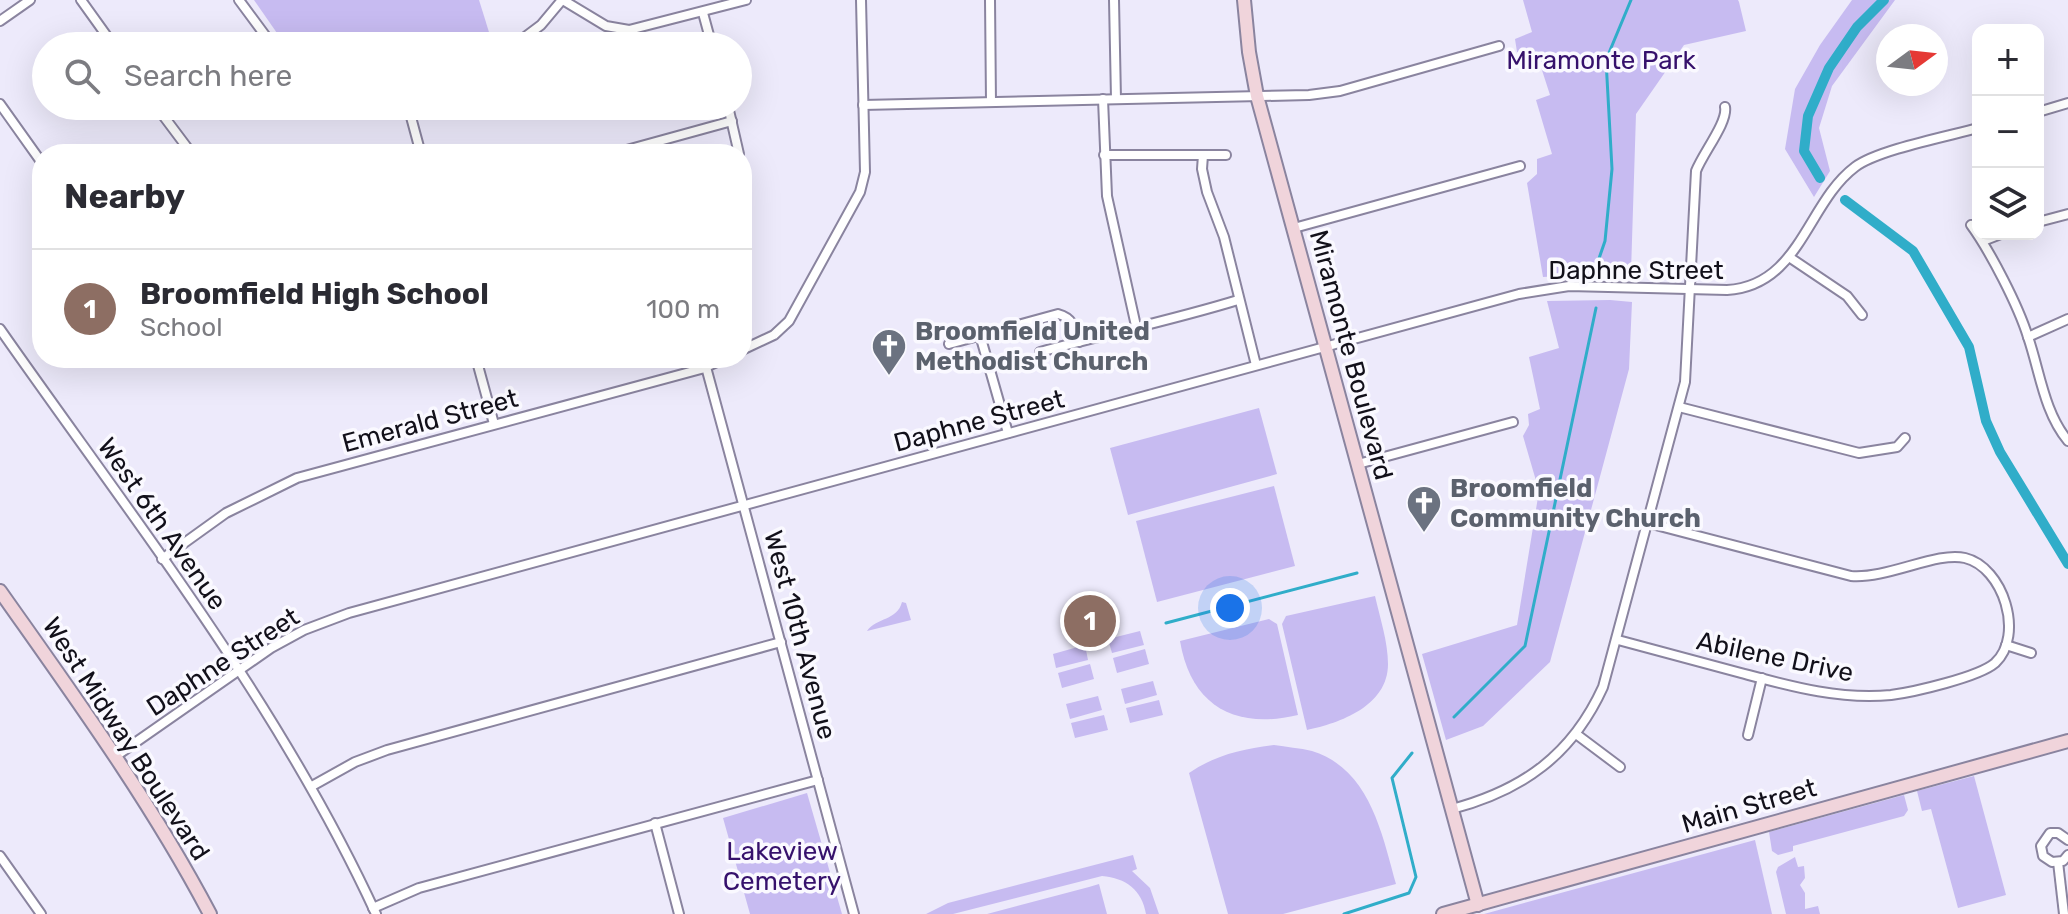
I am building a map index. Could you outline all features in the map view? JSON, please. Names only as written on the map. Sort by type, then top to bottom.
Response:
[{"type":"main road","name":"Miramonte Boulevard","points":[[1244,0],[1257,96],[1478,905]]},
{"type":"main road","name":"West Midway Boulevard","points":[[0,591],[116,756],[166,833],[210,914]]},
{"type":"main road","name":"Main Street","points":[[1443,914],[2068,741]]},
{"type":"street","points":[[0,21],[30,0]]},
{"type":"street","points":[[81,0],[104,32]]},
{"type":"street","points":[[239,0],[263,32]]},
{"type":"street","points":[[532,32],[562,0],[606,26],[620,29],[640,29],[746,0]]},
{"type":"street","points":[[752,345],[774,335],[789,321],[860,192],[865,172],[861,0]]},
{"type":"street","points":[[990,0],[991,102]]},
{"type":"street","points":[[1114,0],[1116,99]]},
{"type":"street","points":[[703,13],[708,32]]},
{"type":"street","points":[[863,105],[1309,95],[1340,91],[1499,46]]},
{"type":"street","points":[[1103,99],[1107,196],[1136,326]]},
{"type":"street","points":[[2044,110],[2068,103]]},
{"type":"street","points":[[0,104],[32,149]]},
{"type":"street","points":[[1452,809],[1487,798],[1525,779],[1561,751],[1576,734],[1603,687],[1679,407],[1688,362],[1696,171],[1705,150],[1726,118],[1725,107]]},
{"type":"street","points":[[166,120],[184,144]]},
{"type":"street","points":[[412,120],[418,144]]},
{"type":"street","points":[[648,144],[732,121],[737,144]]},
{"type":"street","name":"Daphne Street","points":[[116,756],[239,670],[304,630],[349,613],[1540,289],[1591,286],[1691,290],[1735,289],[1753,285],[1775,272],[1789,257],[1854,167],[1875,157],[1972,130]]},
{"type":"street","points":[[1104,155],[1226,155]]},
{"type":"street","points":[[1203,155],[1202,169],[1207,192],[1224,237],[1256,365]]},
{"type":"street","points":[[1294,228],[1520,166]]},
{"type":"street","points":[[2044,220],[2068,214]]},
{"type":"street","points":[[1971,225],[1983,241],[1987,255],[2020,314],[2050,412],[2068,441]]},
{"type":"street","points":[[1789,257],[1847,296],[1862,315]]},
{"type":"street","points":[[1040,352],[1238,300]]},
{"type":"street","points":[[949,344],[1058,314],[1073,324],[1079,342]]},
{"type":"street","points":[[2028,337],[2068,319]]},
{"type":"street","name":"West 6th Avenue","points":[[0,329],[239,670],[312,786],[375,911]]},
{"type":"street","points":[[980,335],[1008,433]]},
{"type":"street","points":[[479,368],[494,424]]},
{"type":"street","name":"Emerald Street","points":[[162,559],[226,513],[276,487],[335,467],[702,368]]},
{"type":"street","name":"West 10th Avenue","points":[[706,368],[854,914]]},
{"type":"street","points":[[1679,407],[1859,453],[1897,447],[1905,438]]},
{"type":"street","points":[[1358,464],[1513,422]]},
{"type":"street","points":[[1648,523],[1851,576],[1880,575],[1947,558],[1968,559],[1981,564],[1996,581],[2009,626],[2006,645],[2031,653]]},
{"type":"street","name":"Abilene Drive","points":[[1618,640],[1762,678],[1831,694],[1855,696],[1894,695],[1977,673],[1993,664],[2006,645]]},
{"type":"street","points":[[312,786],[355,762],[387,750],[781,642]]},
{"type":"street","points":[[1748,735],[1762,678]]},
{"type":"street","points":[[1576,734],[1620,767]]},
{"type":"street","points":[[375,911],[419,888],[818,780]]},
{"type":"street","points":[[655,823],[679,914]]},
{"type":"street","points":[[2068,840],[2054,832],[2042,841],[2043,856],[2052,862],[2058,862],[2068,855]]},
{"type":"street","points":[[0,856],[41,914]]},
{"type":"street","points":[[2058,862],[2064,914]]},
{"type":"street","points":[[0,877],[11,869]]},
{"type":"green space","points":[[254,0],[479,0],[489,32],[276,32]]},
{"type":"green space","name":"Miramonte Park","points":[[1523,0],[1739,2],[1746,31],[1684,45],[1636,114],[1631,272],[1543,277],[1527,183],[1537,174],[1537,159],[1552,154],[1536,100],[1550,95],[1540,64],[1517,52],[1515,39],[1532,32]]},
{"type":"green space","points":[[1852,0],[1895,0],[1832,86],[1819,128],[1830,171],[1814,197],[1785,149],[1795,89],[1820,45]]},
{"type":"green space","points":[[1547,301],[1632,302],[1629,369],[1550,662],[1483,726],[1446,740],[1422,654],[1517,625],[1539,491],[1523,436],[1529,425],[1528,414],[1540,409],[1529,357],[1559,348]]},
{"type":"green space","points":[[1259,408],[1277,474],[1128,515],[1110,448]]},
{"type":"green space","points":[[1274,486],[1295,566],[1157,602],[1136,521]]},
{"type":"green space","points":[[1375,596],[1388,656],[1386,679],[1380,691],[1360,710],[1347,717],[1307,730],[1282,624],[1286,616]]},
{"type":"green space","points":[[902,602],[906,603],[911,620],[867,631],[896,613]]},
{"type":"green space","points":[[1269,619],[1277,624],[1298,715],[1255,719],[1220,708],[1194,682],[1180,641]]},
{"type":"green space","points":[[1140,631],[1144,645],[1112,653],[1108,639]]},
{"type":"green space","points":[[1085,645],[1088,660],[1056,668],[1053,654]]},
{"type":"green space","points":[[1145,649],[1149,664],[1117,673],[1113,658]]},
{"type":"green space","points":[[1090,664],[1094,679],[1062,688],[1058,673]]},
{"type":"green space","points":[[1153,681],[1157,695],[1125,704],[1121,689]]},
{"type":"green space","points":[[1098,696],[1102,710],[1070,719],[1066,704]]},
{"type":"green space","points":[[1159,700],[1163,715],[1130,723],[1126,708]]},
{"type":"green space","points":[[1104,715],[1108,730],[1075,738],[1071,723]]},
{"type":"green space","points":[[1274,745],[1312,751],[1348,772],[1379,825],[1396,884],[1283,914],[1228,914],[1189,773],[1230,754]]},
{"type":"green space","points":[[1974,776],[2006,895],[1958,908],[1931,809],[1922,811],[1917,791]]},
{"type":"green space","name":"Lakeview Cemetery","points":[[807,793],[842,914],[750,914],[723,818]]},
{"type":"green space","points":[[1904,795],[1908,810],[1904,816],[1793,846],[1793,851],[1778,855],[1772,851],[1769,832]]},
{"type":"green space","points":[[1755,840],[1772,914],[1484,914]]},
{"type":"green space","points":[[1133,855],[1137,869],[1132,871],[1150,888],[1159,914],[1146,914],[1141,898],[1132,887],[1118,879],[1102,876],[953,914],[926,914],[948,903]]},
{"type":"green space","points":[[1795,857],[1798,867],[1804,866],[1805,878],[1800,885],[1805,893],[1805,909],[1818,906],[1820,914],[1786,914],[1776,872],[1778,867]]},
{"type":"green space","points":[[1099,884],[1107,914],[987,914],[1089,887]]},
{"type":"waterway","points":[[1594,273],[1605,241],[1612,169],[1606,60],[1631,0]]},
{"type":"waterway","points":[[1820,178],[1804,151],[1808,116],[1829,68],[1857,27],[1884,0]]},
{"type":"waterway","points":[[1845,200],[1913,251],[1969,347],[1986,421],[2000,452],[2068,564]]},
{"type":"waterway","points":[[1454,717],[1525,646],[1596,308]]},
{"type":"waterway","points":[[1166,623],[1357,573]]},
{"type":"waterway","points":[[1344,914],[1409,893],[1416,877],[1392,778],[1412,753]]},
{"type":"place","name":"Broomfield United Methodist Church","points":[[889,377]]},
{"type":"place","name":"Broomfield Community Church","points":[[1424,534]]},
{"type":"place","name":"Broomfield High School","points":[[1090,621]]}]
